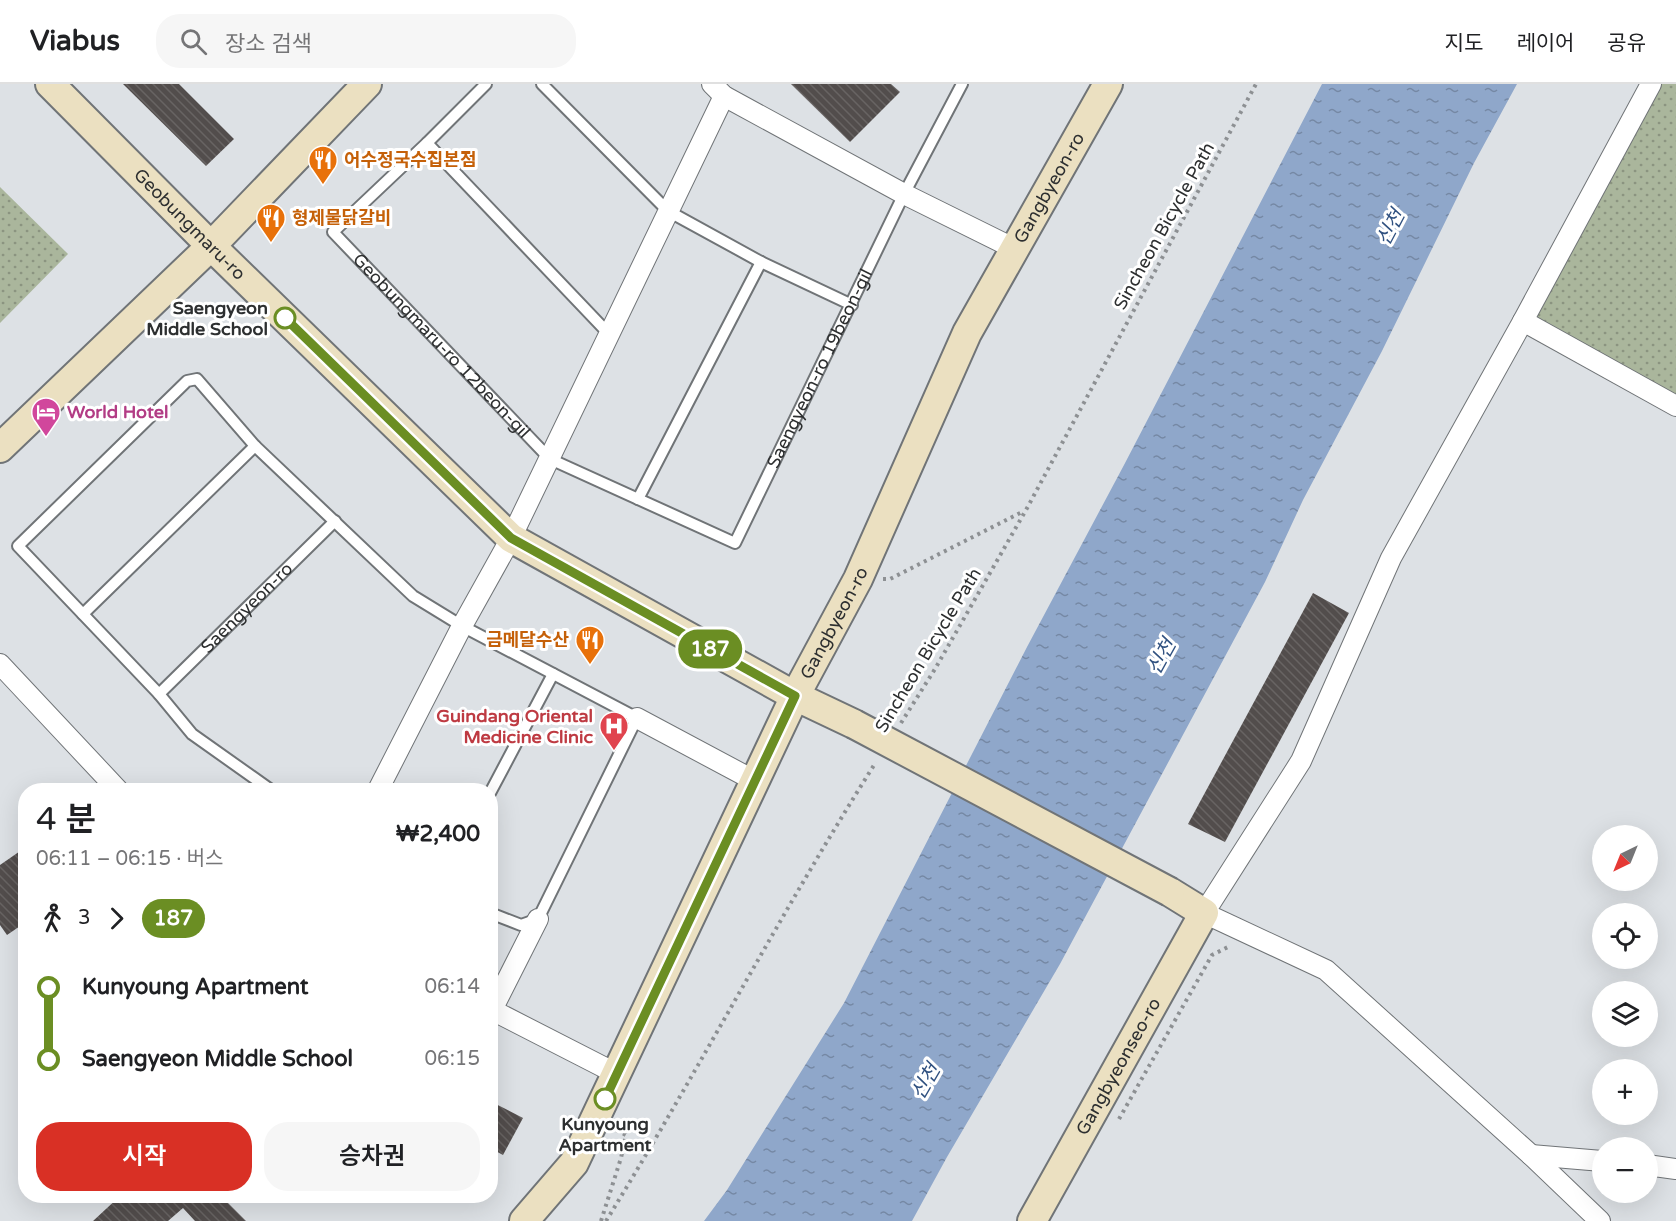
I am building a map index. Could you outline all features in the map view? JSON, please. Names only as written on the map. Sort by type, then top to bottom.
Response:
[{"type":"street","name":"Geobungmaru-ro","points":[[50,84],[211,246],[511,538],[795,696],[854,724],[1170,892],[1204,914]]},
{"type":"street","points":[[0,448],[211,246],[367,84]]},
{"type":"street","name":"Gangbyeon-ro","points":[[524,1221],[574,1163],[795,696],[858,579],[967,333],[1108,84]]},
{"type":"street","points":[[1600,1221],[1531,1155],[1326,970],[1204,914],[1301,761],[1391,558],[1651,84]]},
{"type":"street","points":[[382,783],[462,626],[511,538],[550,459],[668,211],[718,90],[904,194],[1015,249]]},
{"type":"street","points":[[1523,321],[1676,406]]},
{"type":"street","points":[[0,664],[111,783]]},
{"type":"street","points":[[637,718],[755,781]]},
{"type":"street","name":"Gangbyeonseo-ro","points":[[1032,1221],[1204,914]]},
{"type":"street","points":[[498,996],[538,918]]},
{"type":"street","points":[[498,1014],[617,1074]]},
{"type":"street","points":[[1531,1155],[1592,1160]]},
{"type":"street","points":[[1658,1167],[1676,1169]]},
{"type":"lane","points":[[486,84],[427,143],[609,334]]},
{"type":"lane","points":[[542,84],[668,211],[761,262],[852,305]]},
{"type":"lane","name":"Saengyeon-ro 19beon-gil","points":[[735,543],[904,194],[962,84]]},
{"type":"lane","name":"Geobungmaru-ro 12beon-gil","points":[[427,143],[333,232],[550,459],[735,543]]},
{"type":"lane","points":[[638,499],[761,262]]},
{"type":"lane","points":[[262,783],[192,734],[159,694],[18,546],[187,381],[197,379],[255,446],[413,596],[462,626],[637,718],[538,918],[521,925],[498,916]]},
{"type":"lane","points":[[83,614],[255,446]]},
{"type":"lane","name":"Saengyeon-ro","points":[[159,694],[335,521]]},
{"type":"lane","points":[[495,783],[553,674]]},
{"type":"path","name":"Sincheon Bicycle Path","points":[[898,728],[935,669],[1026,510],[1256,84]]},
{"type":"path","points":[[858,579],[890,579],[1026,510]]},
{"type":"path","name":"Sincheon Bicycle Path","points":[[606,1221],[879,757]]},
{"type":"path","points":[[1113,1129],[1212,955],[1233,945]]},
{"type":"path","points":[[594,1120],[626,1135],[601,1221]]},
{"type":"green space","points":[[1658,84],[1676,84],[1676,401],[1528,317]]},
{"type":"green space","points":[[0,187],[68,254],[0,323]]},
{"type":"water","name":"신천","points":[[1322,84],[1517,84],[1474,163],[1382,351],[1303,500],[1265,582],[1060,964],[912,1221],[704,1221],[727,1190],[844,1003],[1027,647]]},
{"type":"building","points":[[123,84],[179,84],[234,139],[206,166]]},
{"type":"building","points":[[791,84],[891,84],[900,92],[850,142]]},
{"type":"building","points":[[1313,593],[1349,613],[1225,842],[1188,824]]},
{"type":"building","points":[[18,853],[18,927],[7,935],[0,925],[0,865]]},
{"type":"building","points":[[498,1105],[523,1118],[503,1155],[498,1152]]},
{"type":"building","points":[[112,1203],[228,1203],[246,1221],[195,1221],[183,1208],[168,1221],[93,1221]]},
{"type":"bus line","name":"187","points":[[285,318],[511,538],[795,696],[605,1099]]},
{"type":"place","name":"어수정국수집본점","points":[[323,186]]},
{"type":"place","name":"형제물닭갈비","points":[[271,244]]},
{"type":"place","name":"Saengyeon Middle School","points":[[285,318]]},
{"type":"place","name":"World Hotel","points":[[46,438]]},
{"type":"place","name":"금메달수산","points":[[590,666]]},
{"type":"place","name":"Guindang Oriental Medicine Clinic","points":[[614,752]]},
{"type":"place","name":"Kunyoung Apartment","points":[[605,1099]]}]
